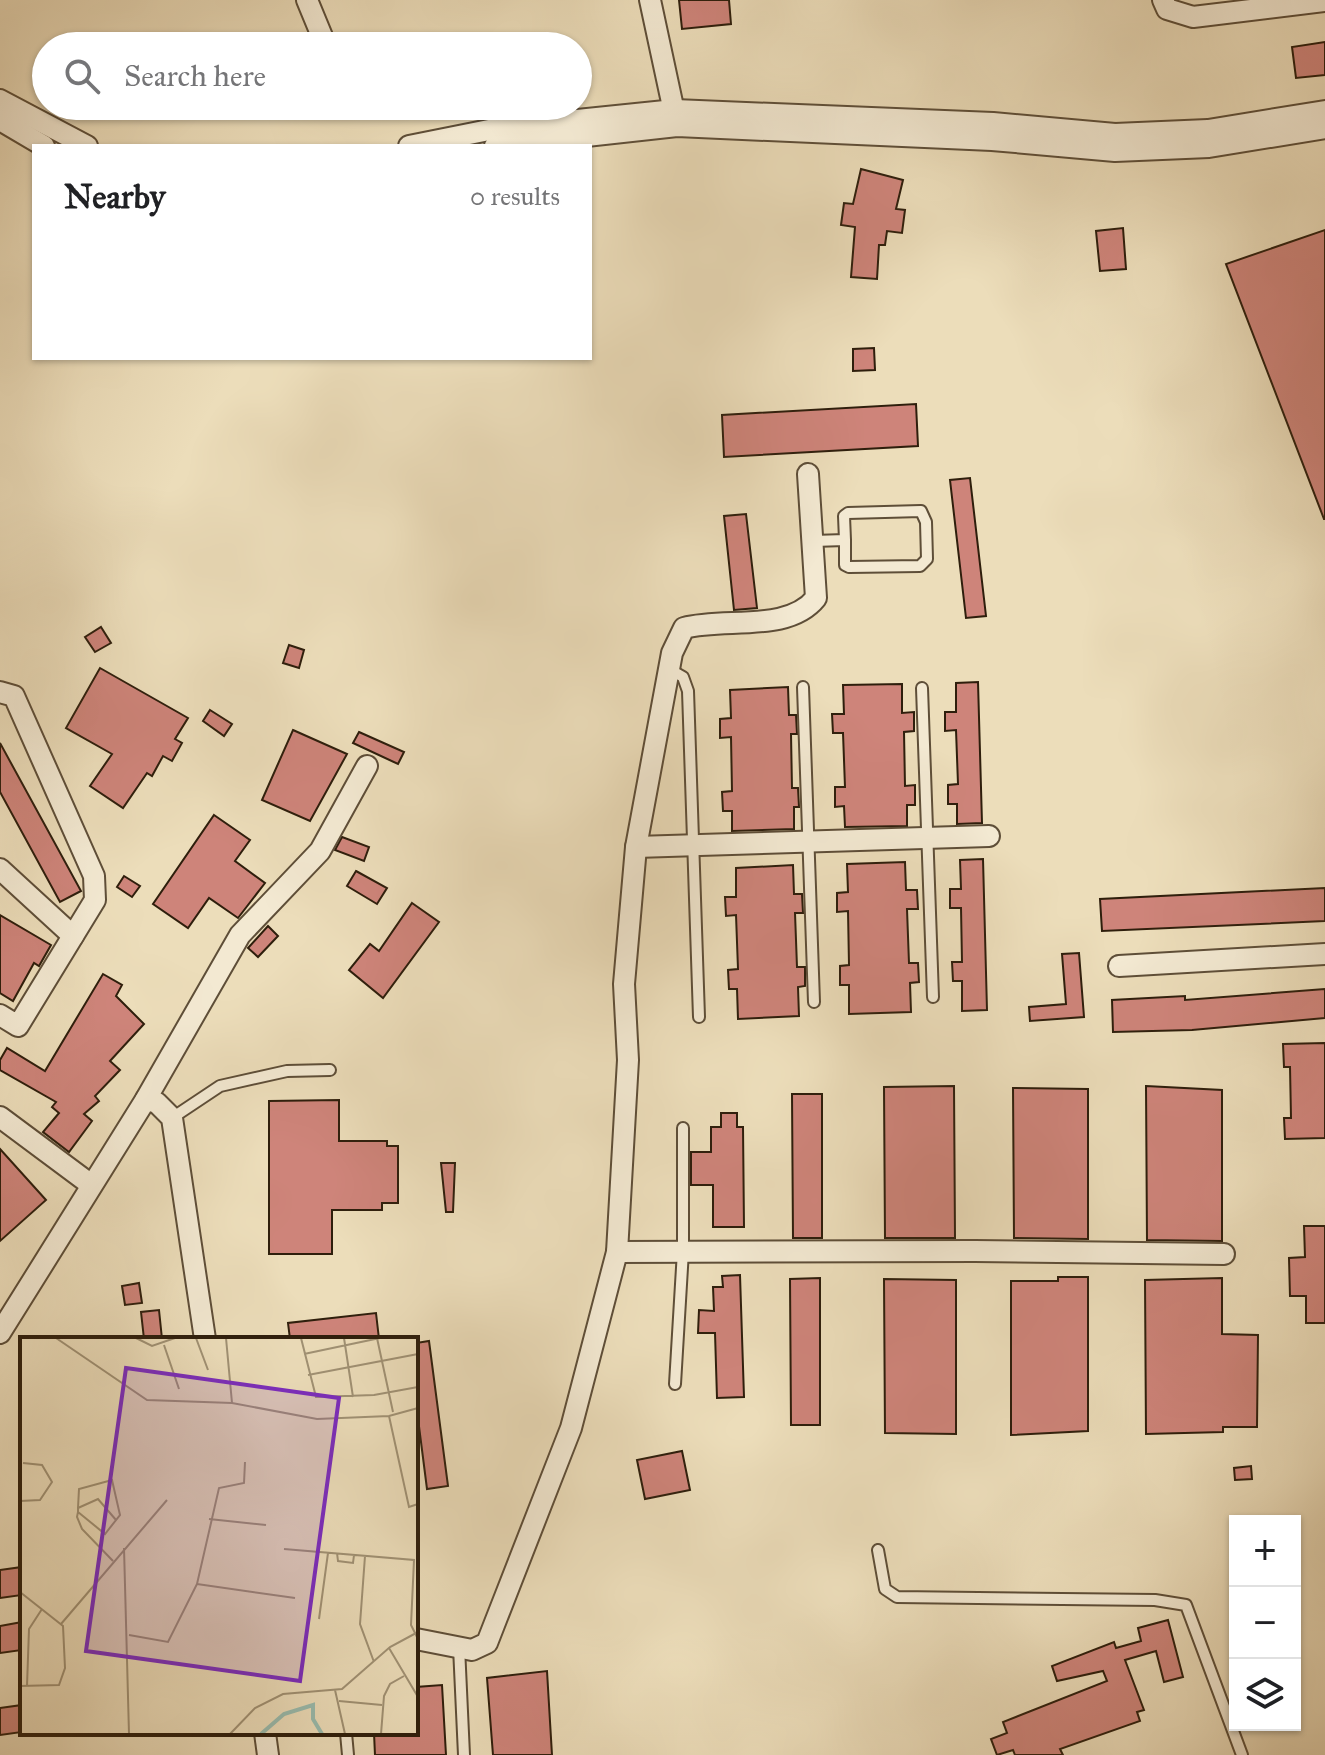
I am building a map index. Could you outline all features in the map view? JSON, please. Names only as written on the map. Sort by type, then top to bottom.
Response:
[{"type":"street","points":[[307,0],[320,32]]},
{"type":"street","points":[[650,0],[676,118]]},
{"type":"street","points":[[1163,0],[1167,9],[1193,17],[1325,1]]},
{"type":"street","points":[[0,100],[32,117]]},
{"type":"street","points":[[419,144],[499,128],[676,118],[993,123],[1115,134],[1208,130],[1325,111]]},
{"type":"street","points":[[508,144],[676,118],[1115,151],[1209,147],[1325,128]]},
{"type":"street","points":[[0,120],[41,144]]},
{"type":"street","points":[[38,120],[83,144]]},
{"type":"street","points":[[418,1639],[472,1650],[484,1646],[493,1634],[571,1428],[617,1252],[628,1060],[624,984],[636,847],[669,669],[684,628],[702,623],[785,618],[806,611],[816,598],[808,474]]},
{"type":"street","points":[[0,692],[14,696],[94,876],[95,900],[18,1026],[0,1015]]},
{"type":"street","points":[[0,1333],[90,1184],[146,1099],[240,935],[320,851],[367,766]]},
{"type":"street","points":[[636,847],[989,836]]},
{"type":"street","points":[[0,869],[73,936]]},
{"type":"street","points":[[1119,966],[1325,954]]},
{"type":"street","points":[[146,1099],[157,1103],[172,1118],[205,1337]]},
{"type":"street","points":[[0,1117],[90,1184]]},
{"type":"street","points":[[617,1252],[1224,1254]]},
{"type":"street","points":[[265,1735],[268,1755]]},
{"type":"lane","points":[[921,511],[926,522],[927,559],[920,566],[849,567],[845,565],[845,540],[844,516],[848,513],[921,511]]},
{"type":"lane","points":[[813,541],[845,540]]},
{"type":"lane","points":[[669,669],[683,677],[688,691],[699,1017]]},
{"type":"lane","points":[[803,687],[814,1002]]},
{"type":"lane","points":[[922,688],[933,997]]},
{"type":"lane","points":[[172,1118],[220,1086],[273,1073],[330,1070]]},
{"type":"lane","points":[[675,1384],[683,1251],[683,1128]]},
{"type":"lane","points":[[878,1550],[885,1589],[897,1597],[1155,1600],[1186,1605],[1242,1755]]},
{"type":"lane","points":[[459,1647],[464,1755]]},
{"type":"lane","points":[[346,1735],[348,1755]]},
{"type":"building","points":[[679,0],[729,0],[731,24],[682,29]]},
{"type":"building","points":[[1325,42],[1325,75],[1296,78],[1292,47]]},
{"type":"building","points":[[861,169],[903,180],[896,209],[905,210],[902,233],[887,231],[885,245],[879,245],[877,279],[851,277],[855,227],[841,225],[844,203],[853,204]]},
{"type":"building","points":[[1123,228],[1126,269],[1100,271],[1096,231]]},
{"type":"building","points":[[1325,230],[1325,519],[1324,519],[1226,264]]},
{"type":"building","points":[[874,348],[875,370],[853,371],[853,349]]},
{"type":"building","points":[[916,404],[918,446],[724,457],[722,415]]},
{"type":"building","points":[[970,478],[986,616],[966,618],[950,480]]},
{"type":"building","points":[[746,514],[757,608],[734,610],[724,516]]},
{"type":"building","points":[[101,627],[111,643],[95,652],[85,637]]},
{"type":"building","points":[[289,645],[304,650],[299,668],[283,663]]},
{"type":"building","points":[[100,668],[188,718],[175,739],[182,743],[172,761],[163,756],[152,776],[147,773],[123,808],[90,786],[112,754],[66,728]]},
{"type":"building","points":[[978,682],[982,823],[957,824],[957,804],[948,804],[948,785],[958,784],[956,730],[945,731],[945,712],[956,712],[956,683]]},
{"type":"building","points":[[902,684],[902,713],[914,712],[914,731],[904,732],[905,786],[915,785],[915,805],[907,805],[907,826],[845,827],[844,806],[835,807],[835,787],[845,787],[843,733],[833,733],[832,714],[844,714],[843,685]]},
{"type":"building","points":[[788,687],[789,715],[796,715],[797,734],[791,734],[792,788],[798,788],[799,807],[794,807],[794,829],[732,831],[732,811],[723,811],[722,792],[732,791],[731,737],[720,738],[720,719],[731,718],[730,690]]},
{"type":"building","points":[[210,710],[232,724],[224,736],[203,721]]},
{"type":"building","points":[[293,730],[347,754],[310,821],[262,800]]},
{"type":"building","points":[[359,732],[404,752],[398,764],[353,743]]},
{"type":"building","points":[[0,743],[81,891],[60,902],[0,792]]},
{"type":"building","points":[[214,815],[250,840],[235,861],[265,883],[238,918],[209,898],[188,928],[153,904]]},
{"type":"building","points":[[342,837],[369,847],[364,861],[335,850]]},
{"type":"building","points":[[983,859],[987,1010],[962,1011],[962,981],[953,981],[952,962],[962,962],[961,908],[950,908],[950,889],[961,889],[960,860]]},
{"type":"building","points":[[905,862],[906,890],[917,890],[918,909],[907,909],[909,963],[918,963],[919,982],[910,983],[911,1012],[849,1014],[849,985],[840,985],[840,966],[849,965],[848,911],[837,912],[837,893],[848,892],[847,864]]},
{"type":"building","points":[[793,865],[794,894],[802,894],[803,913],[795,913],[797,967],[805,967],[805,986],[798,987],[799,1016],[738,1019],[737,989],[729,989],[728,970],[738,969],[736,915],[726,916],[725,897],[736,897],[736,868]]},
{"type":"building","points":[[356,871],[387,888],[377,904],[347,886]]},
{"type":"building","points":[[124,876],[140,886],[132,897],[117,887]]},
{"type":"building","points":[[1325,888],[1325,921],[1102,931],[1100,899]]},
{"type":"building","points":[[412,903],[439,922],[383,998],[349,970],[370,944],[379,951]]},
{"type":"building","points":[[0,915],[51,945],[39,966],[34,963],[13,1001],[0,993]]},
{"type":"building","points":[[268,926],[278,936],[258,957],[248,948]]},
{"type":"building","points":[[1079,953],[1084,1017],[1030,1021],[1029,1007],[1066,1004],[1062,954]]},
{"type":"building","points":[[103,974],[122,985],[116,996],[144,1024],[110,1061],[120,1070],[95,1096],[99,1101],[84,1114],[92,1121],[69,1152],[43,1132],[59,1113],[52,1107],[56,1102],[0,1070],[0,1060],[7,1048],[45,1071]]},
{"type":"building","points":[[1325,989],[1325,1018],[1192,1030],[1113,1032],[1112,1000],[1185,996],[1185,1000]]},
{"type":"building","points":[[1325,1043],[1325,1138],[1285,1139],[1284,1118],[1291,1118],[1290,1067],[1284,1067],[1283,1044]]},
{"type":"building","points":[[954,1086],[955,1238],[885,1238],[884,1087]]},
{"type":"building","points":[[1146,1086],[1222,1090],[1222,1241],[1147,1240]]},
{"type":"building","points":[[1013,1088],[1088,1089],[1088,1239],[1014,1238]]},
{"type":"building","points":[[792,1094],[822,1094],[822,1238],[793,1238]]},
{"type":"building","points":[[339,1100],[339,1141],[387,1141],[387,1146],[398,1146],[398,1203],[382,1203],[382,1210],[332,1210],[332,1254],[269,1254],[269,1101]]},
{"type":"building","points":[[721,1113],[737,1113],[737,1127],[743,1127],[744,1227],[713,1227],[713,1185],[691,1185],[691,1152],[711,1152],[711,1127],[721,1127]]},
{"type":"building","points":[[0,1149],[46,1200],[0,1241]]},
{"type":"building","points":[[441,1163],[455,1163],[453,1212],[446,1212]]},
{"type":"building","points":[[1304,1226],[1325,1226],[1325,1323],[1306,1323],[1306,1296],[1290,1296],[1289,1258],[1305,1257]]},
{"type":"building","points":[[740,1275],[744,1397],[717,1398],[715,1333],[698,1333],[699,1310],[714,1311],[713,1287],[723,1287],[722,1276]]},
{"type":"building","points":[[1058,1277],[1088,1277],[1088,1431],[1011,1435],[1011,1281],[1058,1281]]},
{"type":"building","points":[[820,1278],[820,1425],[791,1425],[790,1279]]},
{"type":"building","points":[[1222,1278],[1222,1334],[1258,1335],[1257,1427],[1223,1427],[1223,1432],[1146,1434],[1145,1280]]},
{"type":"building","points":[[884,1279],[956,1280],[956,1434],[885,1433]]},
{"type":"building","points":[[139,1283],[142,1303],[125,1305],[122,1286]]},
{"type":"building","points":[[159,1310],[162,1337],[144,1337],[141,1312]]},
{"type":"building","points":[[376,1313],[379,1337],[290,1337],[288,1323]]},
{"type":"building","points":[[429,1341],[448,1486],[427,1489],[418,1419],[418,1343]]},
{"type":"building","points":[[682,1451],[690,1490],[645,1499],[637,1460]]},
{"type":"building","points":[[1251,1466],[1252,1479],[1235,1480],[1234,1468]]},
{"type":"building","points":[[20,1567],[20,1595],[0,1598],[0,1570]]},
{"type":"building","points":[[1168,1620],[1183,1677],[1164,1682],[1156,1651],[1125,1660],[1144,1710],[1137,1712],[1140,1721],[1060,1749],[1063,1755],[1015,1755],[1013,1750],[997,1755],[991,1739],[1007,1733],[1003,1722],[1107,1681],[1103,1671],[1057,1681],[1052,1666],[1114,1642],[1116,1648],[1141,1641],[1138,1628]]},
{"type":"building","points":[[20,1622],[20,1650],[0,1653],[0,1626]]},
{"type":"building","points":[[547,1671],[552,1755],[493,1755],[487,1678]]},
{"type":"building","points":[[442,1685],[446,1755],[375,1755],[374,1735],[418,1735],[418,1687]]},
{"type":"building","points":[[20,1705],[20,1732],[0,1735],[0,1708]]}]
